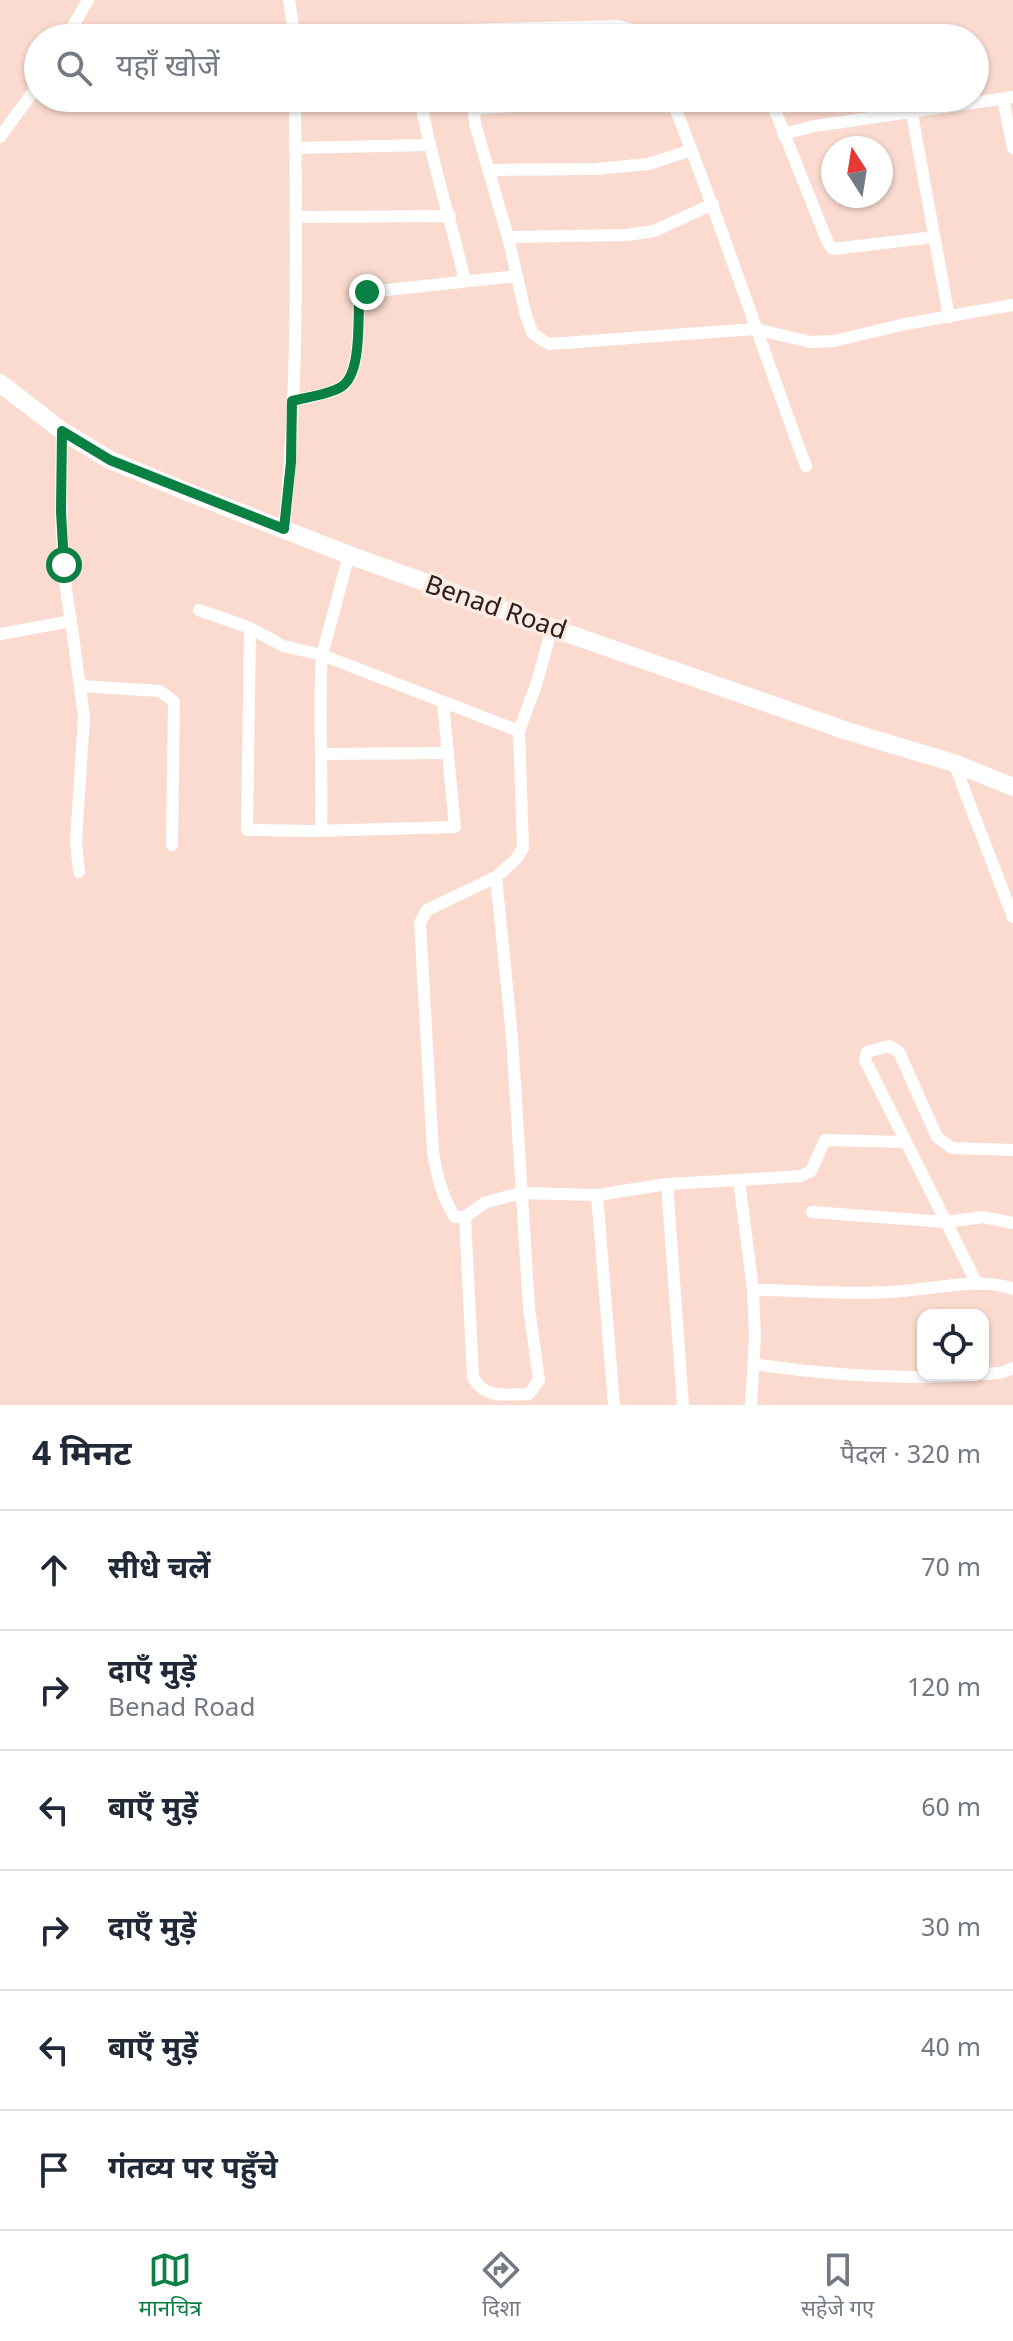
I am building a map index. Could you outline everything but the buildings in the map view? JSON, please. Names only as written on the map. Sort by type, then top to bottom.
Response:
[{"type":"main road","name":"Benad Road","points":[[0,383],[62,431],[110,460],[349,555],[847,731],[954,763],[1013,787]]},
{"type":"street","points":[[74,24],[88,0]]},
{"type":"street","points":[[289,0],[293,24]]},
{"type":"street","points":[[1008,98],[1013,148]]},
{"type":"street","points":[[0,137],[24,104]]},
{"type":"street","points":[[284,529],[291,462],[296,303],[295,112]]},
{"type":"street","points":[[422,112],[428,145],[450,216],[465,281]]},
{"type":"street","points":[[474,112],[473,119],[533,334],[549,344],[755,329],[810,342],[834,341],[1013,305]]},
{"type":"street","points":[[677,112],[713,204],[806,466]]},
{"type":"street","points":[[775,112],[833,249],[934,237]]},
{"type":"street","points":[[783,134],[815,126],[924,112]]},
{"type":"street","points":[[912,114],[949,317]]},
{"type":"street","points":[[295,148],[428,145]]},
{"type":"street","points":[[488,170],[596,169],[648,164],[692,150]]},
{"type":"street","points":[[508,237],[627,235],[654,231],[713,204]]},
{"type":"street","points":[[296,217],[450,216]]},
{"type":"street","points":[[292,401],[341,387],[350,377],[356,362],[361,296],[367,292],[517,276]]},
{"type":"street","points":[[62,431],[61,512],[65,591],[84,717],[76,842],[79,872]]},
{"type":"street","points":[[321,831],[319,692],[322,655],[349,555]]},
{"type":"street","points":[[199,610],[250,628],[283,646],[322,655],[519,731]]},
{"type":"street","points":[[0,634],[71,621]]},
{"type":"street","points":[[250,628],[247,830],[455,827],[443,703]]},
{"type":"street","points":[[552,628],[519,731],[523,848],[496,877],[427,910],[420,923],[433,1152],[437,1178],[455,1217],[465,1217],[486,1202],[522,1193],[597,1195],[667,1184],[801,1176],[811,1171],[825,1140],[905,1142]]},
{"type":"street","points":[[80,686],[160,691],[174,702],[172,845]]},
{"type":"street","points":[[322,754],[448,753]]},
{"type":"street","points":[[954,763],[1013,917]]},
{"type":"street","points":[[465,1217],[473,1377],[478,1388],[488,1394],[529,1394],[539,1380],[529,1308],[512,1037],[496,877]]},
{"type":"street","points":[[977,1284],[865,1060],[867,1052],[889,1046],[899,1052],[937,1137],[944,1144],[952,1148],[1013,1150]]},
{"type":"street","points":[[739,1180],[753,1290],[751,1405]]},
{"type":"street","points":[[667,1184],[683,1405]]},
{"type":"street","points":[[597,1195],[614,1405]]},
{"type":"street","points":[[812,1212],[946,1222],[983,1217],[1013,1223]]},
{"type":"street","points":[[753,1290],[890,1292],[977,1284],[1001,1284],[1013,1289]]},
{"type":"street","points":[[754,1364],[811,1373],[917,1376]]},
{"type":"street","points":[[989,1374],[1013,1368]]},
{"type":"route","points":[[64,565],[62,431],[110,460],[284,529],[291,462],[292,401],[341,387],[350,377],[356,362],[359,303],[361,296],[367,292]]}]
